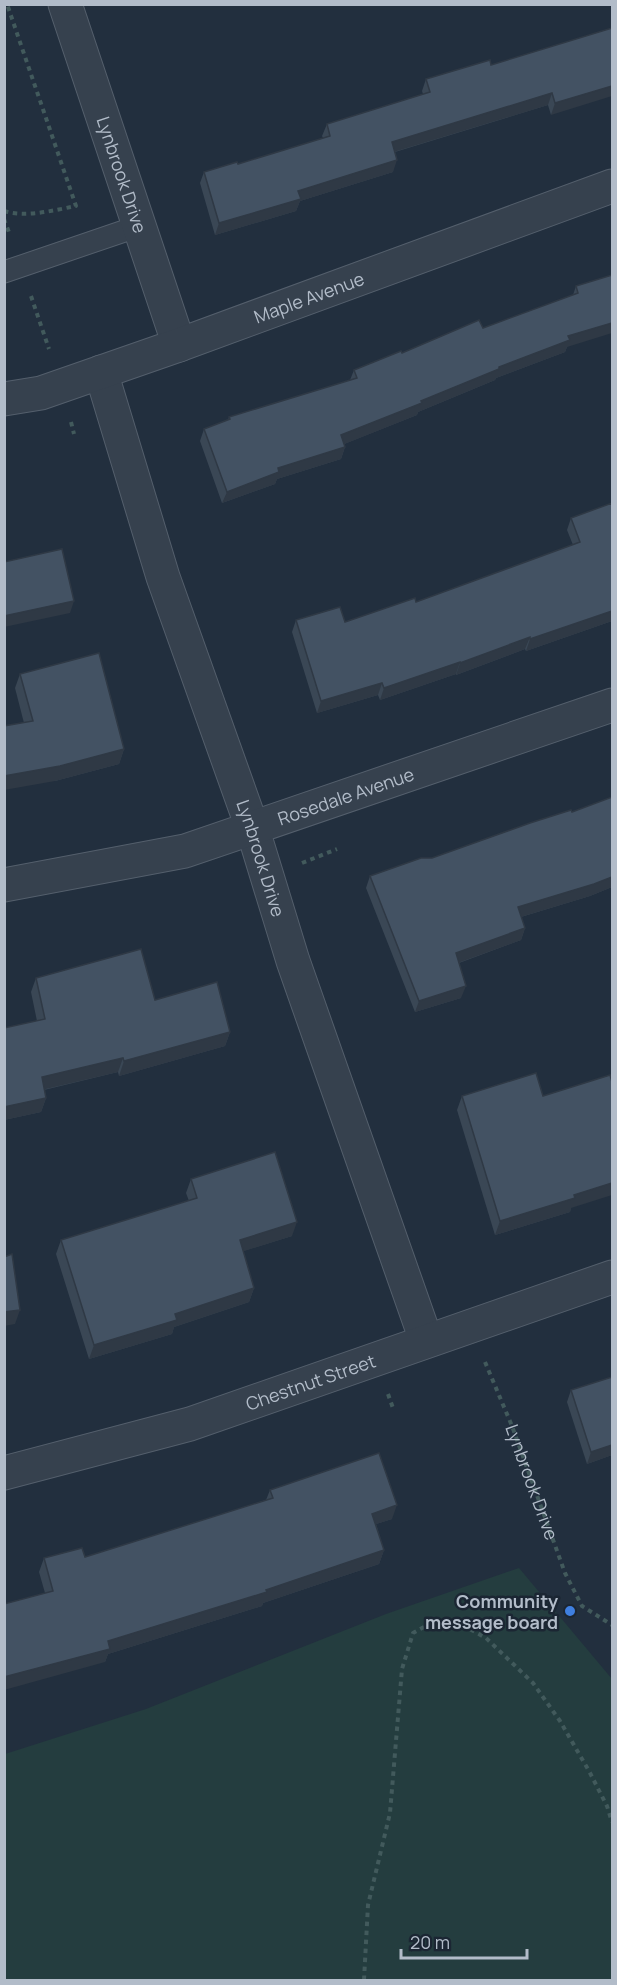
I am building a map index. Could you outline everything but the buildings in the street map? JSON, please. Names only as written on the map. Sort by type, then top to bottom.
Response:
[{"type":"street","name":"Lynbrook Drive","points":[[65,4],[179,345]]},
{"type":"street","name":"Maple Avenue","points":[[4,399],[41,393],[179,345],[612,186]]},
{"type":"street","name":"Lynbrook Drive","points":[[101,372],[163,577],[252,827],[293,961],[426,1340]]},
{"type":"street","name":"Rosedale Avenue","points":[[4,885],[185,851],[612,705]]},
{"type":"street","name":"Chestnut Street","points":[[4,1473],[190,1424],[612,1277]]},
{"type":"lane","points":[[4,272],[140,226]]},
{"type":"path","points":[[4,211],[10,213],[41,212],[76,206],[7,4]]},
{"type":"path","name":"Lynbrook Drive","points":[[471,1325],[512,1426],[565,1573],[582,1606],[612,1625]]},
{"type":"path","points":[[364,1980],[368,1905],[390,1813],[402,1669],[412,1633],[433,1623],[457,1622],[486,1638],[533,1683],[560,1721],[593,1780],[612,1822]]},
{"type":"green space","points":[[519,1568],[612,1679],[612,1980],[5,1980],[5,1754],[146,1709],[386,1614]]},
{"type":"place","name":"Community message board","points":[[570,1611]]}]
